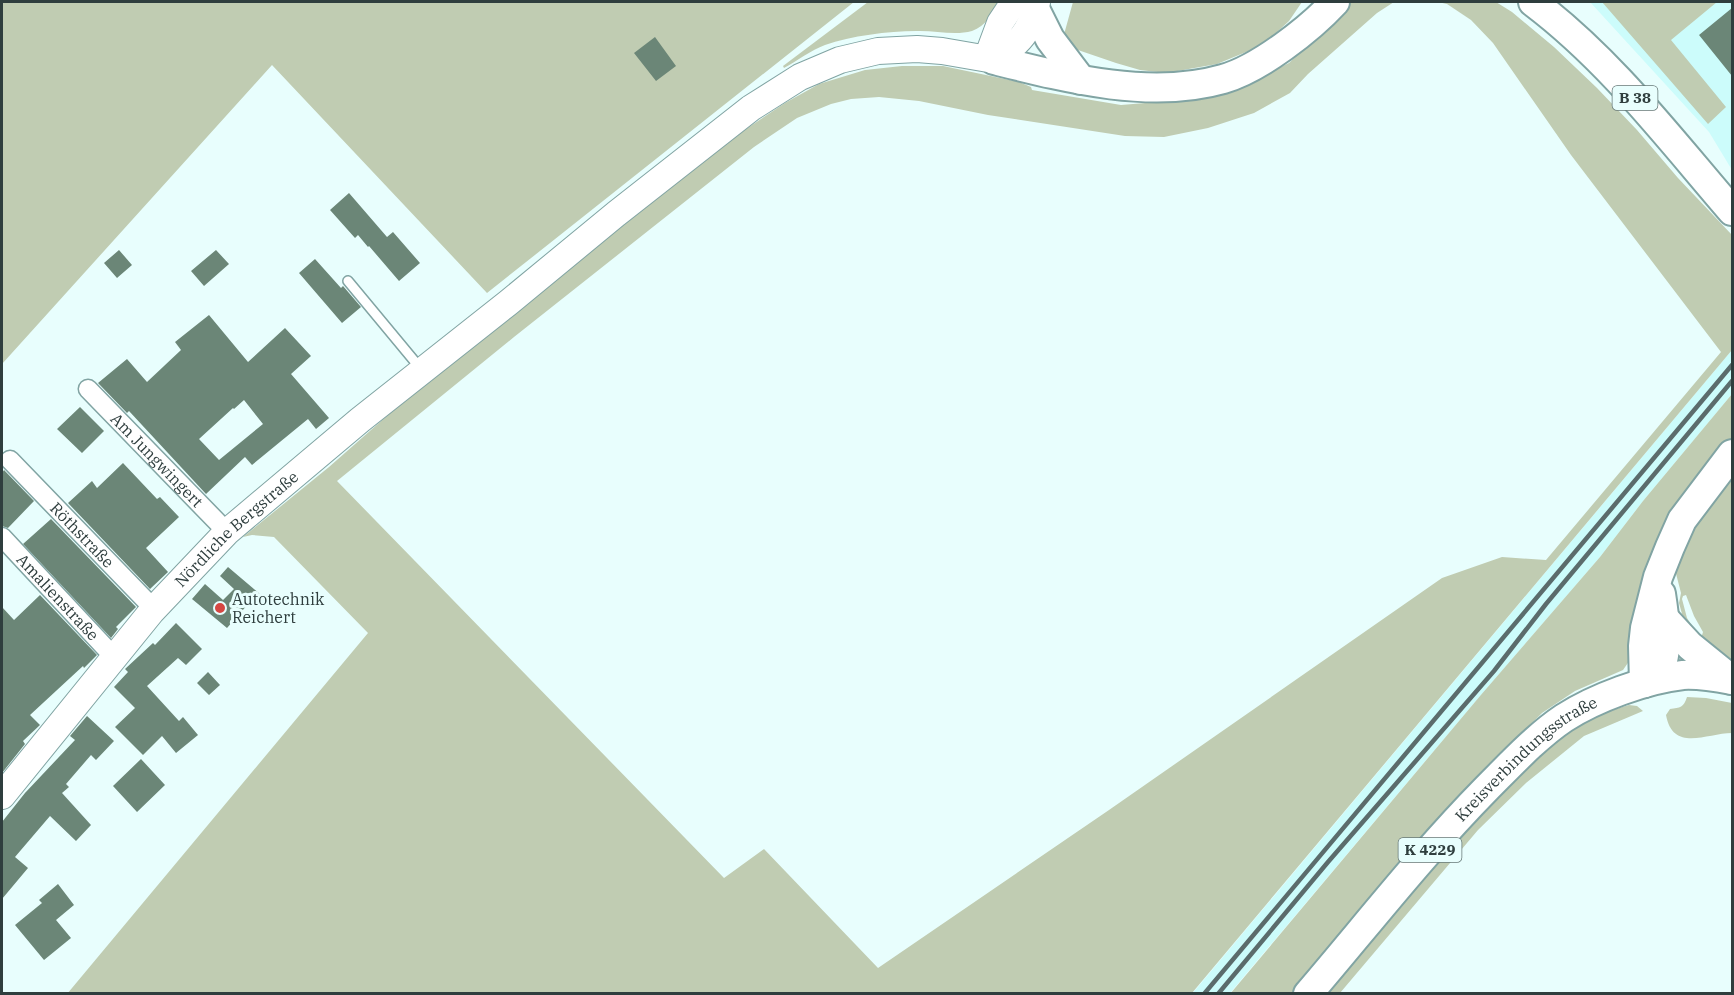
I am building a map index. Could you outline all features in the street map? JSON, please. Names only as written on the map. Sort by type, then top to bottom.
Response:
[{"type":"main road","points":[[1298,36],[1313,2]]},
{"type":"main road","points":[[991,59],[1081,80],[1127,86],[1176,87],[1224,79],[1262,61],[1298,36],[1335,2]]},
{"type":"main road","name":"B 38","points":[[1533,2],[1552,10],[1622,81],[1732,211]]},
{"type":"main road","points":[[1029,4],[1050,39],[1081,80]]},
{"type":"main road","points":[[991,59],[1011,49],[1022,38],[1029,4]]},
{"type":"main road","name":"Nördliche Bergstraße","points":[[2,796],[154,609],[227,532],[360,420],[751,108],[800,76],[840,60],[878,51],[917,49],[991,59]]},
{"type":"main road","points":[[1644,683],[1645,628],[1658,577],[1682,520],[1732,454]]},
{"type":"main road","points":[[1644,683],[1660,667],[1663,656],[1665,619],[1658,577]]},
{"type":"main road","points":[[1665,619],[1690,646],[1732,680]]},
{"type":"main road","name":"K 4229","points":[[1644,683],[1683,675],[1732,680]]},
{"type":"main road","points":[[1644,683],[1732,696]]},
{"type":"main road","name":"Kreisverbindungsstraße","points":[[1308,993],[1457,818],[1520,754],[1564,718],[1599,700],[1644,683]]},
{"type":"street","name":"Am Jungwingert","points":[[88,389],[227,532]]},
{"type":"street","name":"Röthstraße","points":[[10,460],[154,609]]},
{"type":"street","name":"Amalienstraße","points":[[2,537],[114,657]]},
{"type":"lane","points":[[348,281],[422,371]]},
{"type":"shaded area","points":[[1590,2],[1732,2],[1732,170],[1709,132]]},
{"type":"shaded area","points":[[1732,350],[1732,394],[1643,501],[1600,557],[1230,993],[1192,994]]},
{"type":"green space","points":[[2,2],[854,2],[487,293],[272,65],[2,364]]},
{"type":"green space","points":[[868,2],[1000,2],[985,23],[972,31],[958,33],[905,31],[858,37],[820,47],[784,68],[783,66]]},
{"type":"green space","points":[[1073,2],[1302,2],[1289,21],[1263,45],[1217,64],[1166,73],[1140,70],[1075,49],[1063,38]]},
{"type":"green space","points":[[1345,2],[1394,2],[1377,13],[1308,74],[1290,93],[1254,113],[1208,128],[1164,137],[1125,136],[988,115],[919,101],[879,97],[851,99],[831,104],[797,118],[754,147],[337,481],[724,878],[764,849],[878,968],[1442,578],[1502,557],[1546,560],[1721,352],[1571,155],[1493,43],[1471,20],[1447,4],[1438,2],[1496,2],[1512,12],[1554,47],[1597,88],[1732,235],[1732,350],[1192,993],[67,994],[368,633],[274,537],[252,535],[243,537],[501,321],[701,159],[785,103],[819,84],[865,70],[902,66],[943,66],[1019,82],[1031,87],[1032,90],[1121,105],[1181,100],[1237,88],[1289,63],[1314,39]]},
{"type":"green space","points":[[1602,2],[1717,2],[1671,40],[1726,107],[1708,124]]},
{"type":"green space","points":[[1732,394],[1732,440],[1671,516],[1632,657],[1623,670],[1575,691],[1542,713],[1495,760],[1295,993],[1230,994],[1600,557],[1643,501]]},
{"type":"green space","points":[[1732,458],[1732,660],[1700,642],[1703,632],[1686,595],[1682,599],[1687,618],[1694,629],[1684,621],[1679,603],[1681,593],[1673,562]]},
{"type":"green space","points":[[1687,697],[1732,703],[1732,733],[1692,738],[1676,734],[1670,727],[1666,715],[1670,709],[1683,705]]},
{"type":"green space","points":[[1629,705],[1637,706],[1643,711],[1584,736],[1526,783],[1478,830],[1340,993],[1324,994],[1463,830],[1513,778],[1569,733],[1598,716]]},
{"type":"building","points":[[1732,8],[1732,76],[1699,35]]},
{"type":"building","points":[[655,37],[676,66],[656,81],[634,53]]},
{"type":"building","points":[[349,193],[387,237],[393,232],[420,263],[399,281],[369,246],[358,235],[355,238],[330,210]]},
{"type":"building","points":[[119,250],[132,265],[117,278],[104,263]]},
{"type":"building","points":[[216,250],[229,264],[204,286],[191,271]]},
{"type":"building","points":[[315,259],[361,307],[342,323],[299,273]]},
{"type":"building","points":[[209,315],[248,362],[285,328],[311,356],[291,374],[329,418],[316,429],[308,419],[252,465],[245,457],[206,494],[129,411],[127,413],[98,383],[127,359],[147,382],[181,350],[175,342]],"holes":[[[244,400],[263,424],[219,460],[199,439]]]},
{"type":"building","points":[[80,407],[104,431],[82,453],[57,429]]},
{"type":"building","points":[[123,463],[157,499],[160,497],[179,517],[146,548],[168,572],[150,589],[68,503],[92,481],[97,488]]},
{"type":"building","points":[[4,470],[34,501],[8,528],[2,526],[2,473]]},
{"type":"building","points":[[51,519],[136,607],[116,627],[118,629],[111,638],[23,544]]},
{"type":"building","points":[[228,567],[261,595],[252,606],[249,603],[227,628],[192,599],[205,584],[223,600],[234,589],[220,576]]},
{"type":"building","points":[[40,595],[97,655],[30,715],[40,725],[23,741],[25,744],[2,773],[2,607],[14,620]]},
{"type":"building","points":[[176,623],[202,649],[186,665],[178,658],[147,686],[179,721],[183,717],[198,735],[176,753],[162,736],[143,755],[115,727],[135,708],[114,687],[128,672],[125,669],[153,643],[155,645]]},
{"type":"building","points":[[208,672],[220,685],[209,695],[197,683]]},
{"type":"building","points":[[87,716],[114,741],[96,760],[91,755],[66,784],[69,787],[62,793],[91,825],[76,841],[50,816],[15,857],[28,868],[2,899],[2,822],[25,793],[75,740],[70,736]]},
{"type":"building","points":[[141,759],[165,785],[137,812],[113,786]]},
{"type":"building","points":[[58,884],[74,905],[56,920],[71,938],[44,960],[15,925],[42,903],[39,900]]},
{"type":"railway","points":[[1204,994],[1732,365]]},
{"type":"railway","points":[[1218,994],[1328,862],[1494,671],[1546,604],[1732,381]]},
{"type":"place","name":"Autotechnik Reichert","points":[[220,608]]}]
